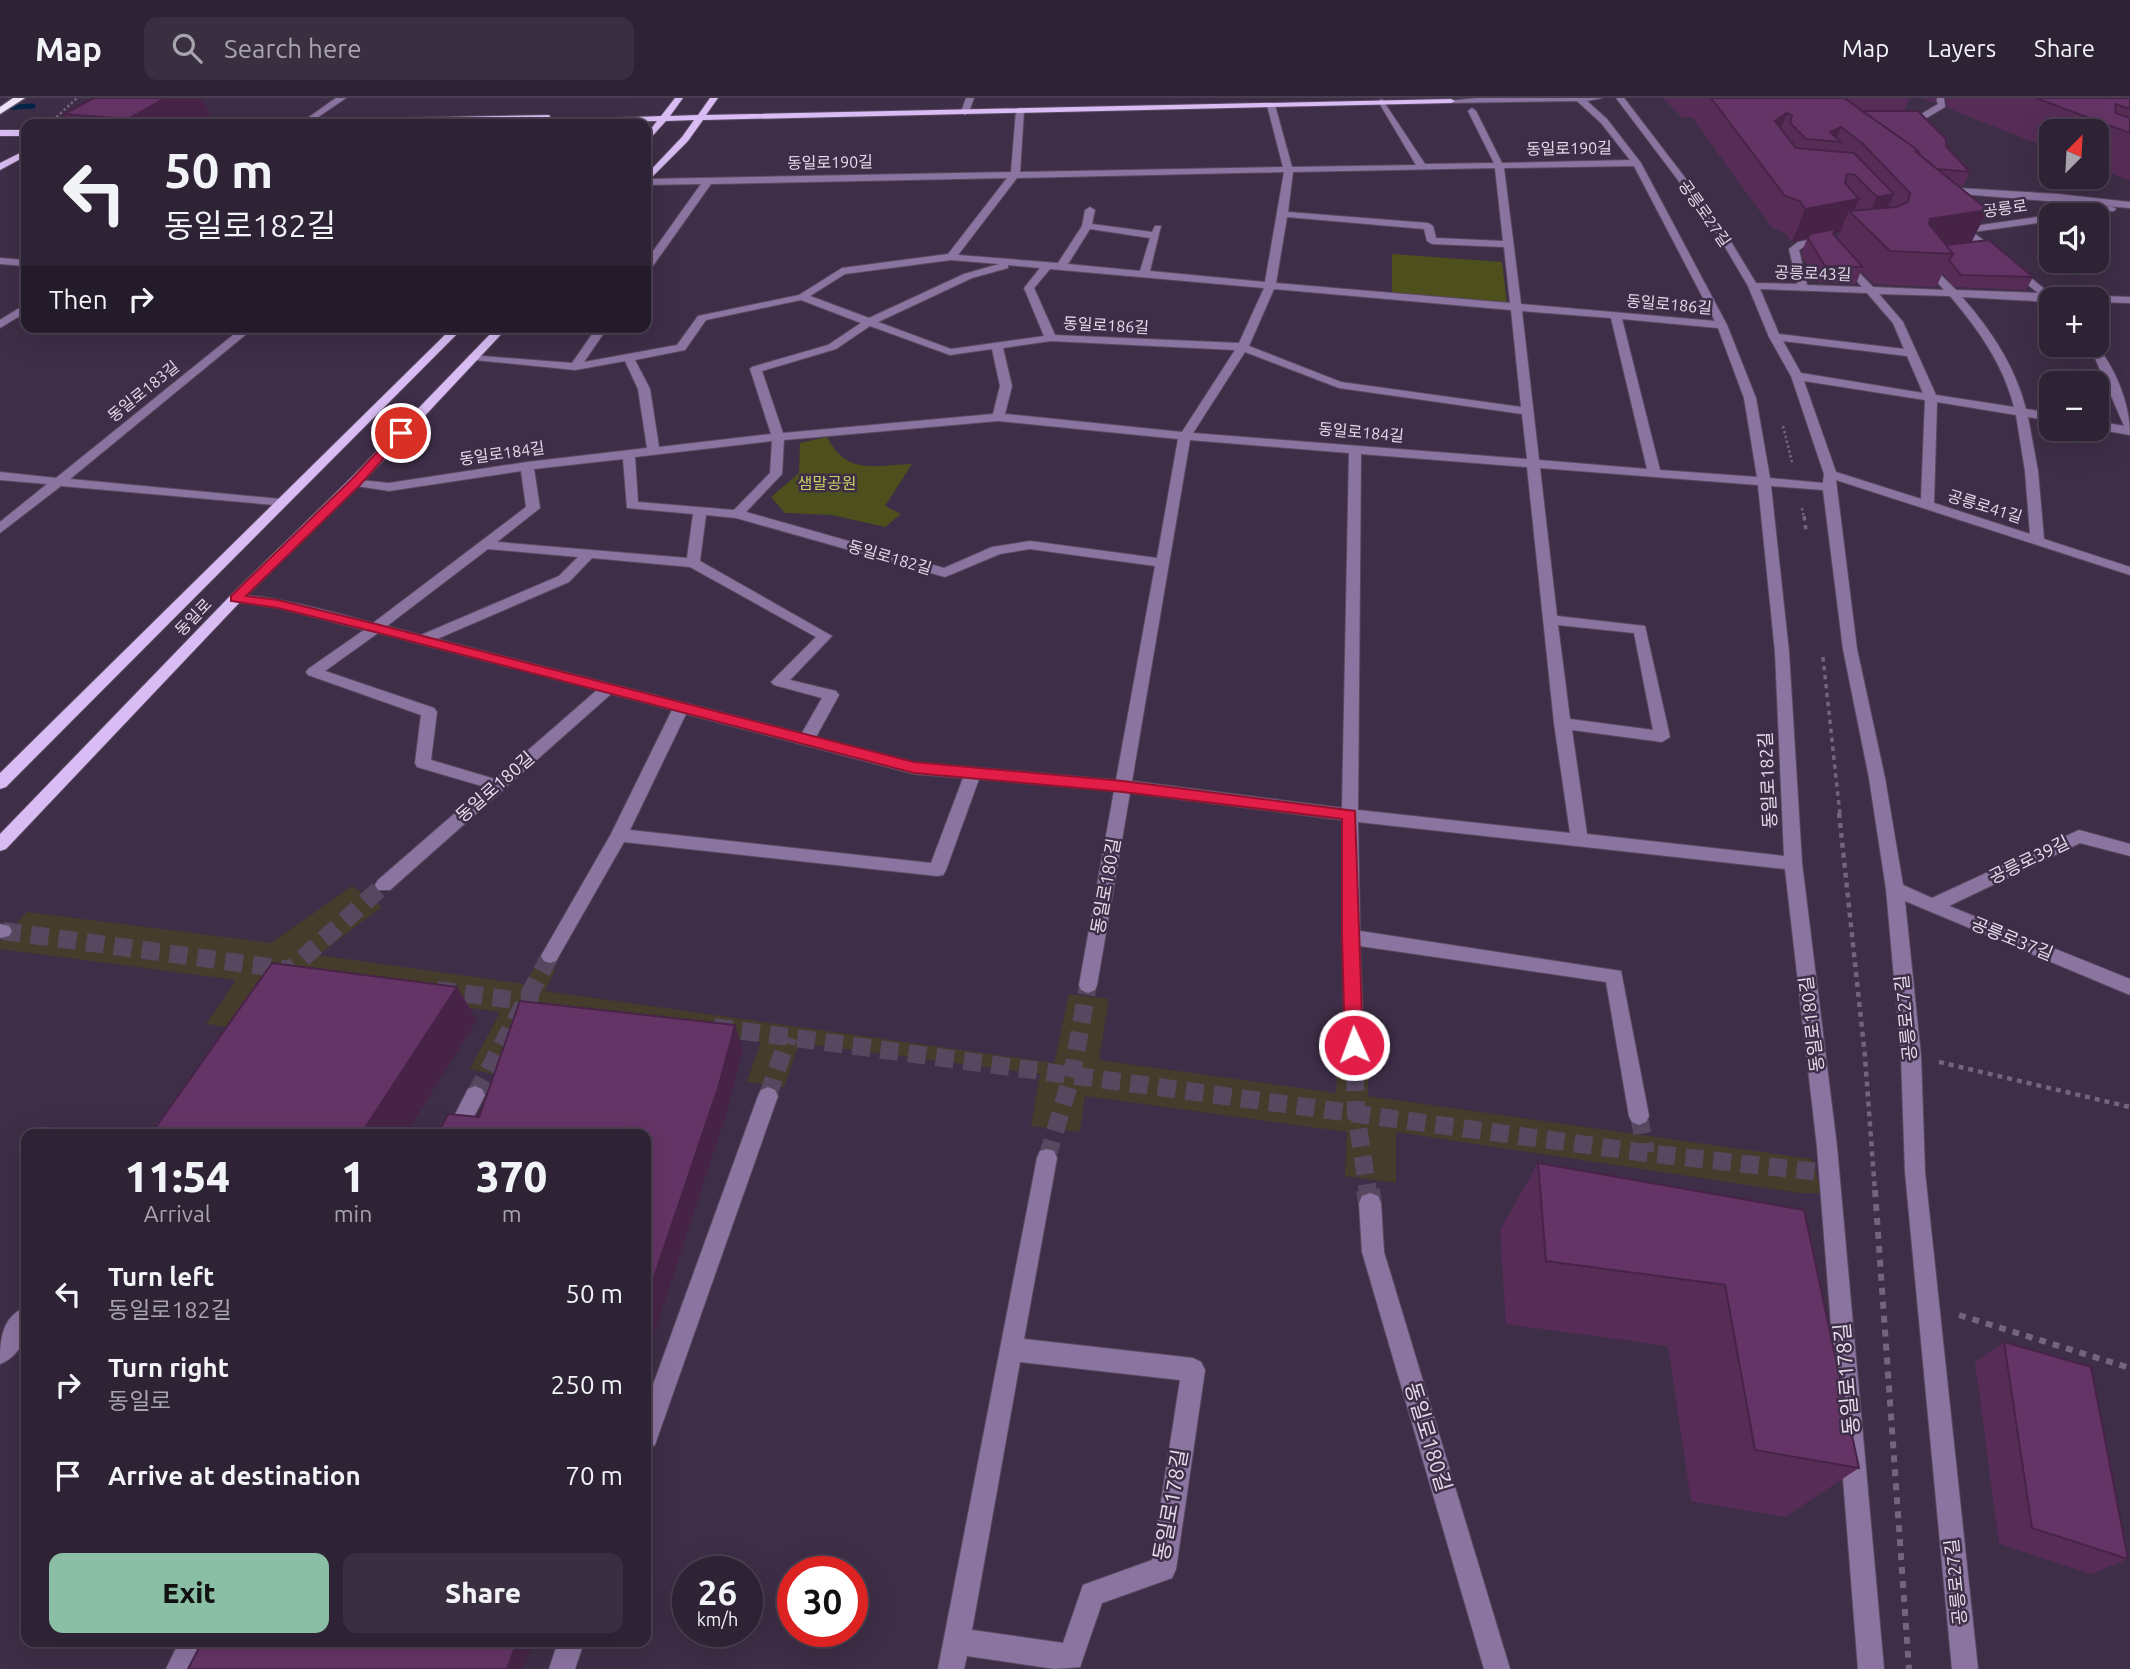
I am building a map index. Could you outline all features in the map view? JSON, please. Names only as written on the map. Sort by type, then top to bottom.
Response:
[{"type":"highway","points":[[0,111],[20,98]]},
{"type":"main road","points":[[651,134],[679,98]]},
{"type":"main road","points":[[651,175],[703,117],[715,98]]},
{"type":"main road","points":[[628,119],[1270,105],[1324,101],[1451,101]]},
{"type":"main road","points":[[463,119],[569,119]]},
{"type":"main road","points":[[0,133],[21,133]]},
{"type":"main road","points":[[0,167],[21,156]]},
{"type":"main road","name":"동일로","points":[[0,783],[453,333]]},
{"type":"main road","name":"동일로","points":[[0,845],[236,598],[355,482],[497,333]]},
{"type":"street","points":[[311,119],[342,98]]},
{"type":"street","points":[[965,112],[970,98]]},
{"type":"street","name":"동일로190길","points":[[1579,98],[1604,121],[1636,163]]},
{"type":"street","points":[[1451,101],[1598,98]]},
{"type":"street","name":"공릉로27길","points":[[1620,98],[1716,224],[1753,286],[1775,337],[1797,376],[1829,480],[1850,649],[1877,778],[1895,889],[1911,1056],[1915,1172],[1965,1669]]},
{"type":"street","points":[[1892,121],[1927,115],[1942,104],[1940,98]]},
{"type":"street","points":[[1382,101],[1422,167]]},
{"type":"street","points":[[1123,786],[1185,436],[1243,347],[1270,285],[1290,177],[1270,105]]},
{"type":"street","points":[[951,257],[1015,174],[1020,111]]},
{"type":"street","points":[[1472,111],[1499,165],[1510,244],[1526,411],[1553,620],[1562,723],[1579,840]]},
{"type":"street","name":"동일로190길","points":[[651,181],[1636,163]]},
{"type":"street","name":"동일로186길","points":[[1636,163],[1722,324]]},
{"type":"street","points":[[1968,179],[1979,192]]},
{"type":"street","points":[[651,261],[708,181]]},
{"type":"street","points":[[1932,189],[2058,197],[2130,206]]},
{"type":"street","points":[[2109,209],[2130,206]]},
{"type":"street","points":[[1061,268],[1087,226],[1090,210]]},
{"type":"street","points":[[1946,213],[2039,289]]},
{"type":"street","points":[[1283,215],[1428,226],[1432,241],[1510,244]]},
{"type":"street","name":"공릉로","points":[[1964,230],[2039,220]]},
{"type":"street","points":[[1087,226],[1157,232],[1144,274]]},
{"type":"street","points":[[1803,289],[1794,249],[1802,244],[1842,236]]},
{"type":"street","points":[[1974,248],[1986,247]]},
{"type":"street","name":"공릉로43길","points":[[1833,248],[1873,291]]},
{"type":"street","points":[[1938,252],[1923,253],[1920,256],[2001,357],[2022,412],[2033,477],[2037,541]]},
{"type":"street","name":"동일로186길","points":[[474,357],[575,367],[681,348],[702,318],[802,297],[842,271],[951,257],[1722,324]]},
{"type":"street","points":[[0,261],[21,263]]},
{"type":"street","name":"동일로186길","points":[[869,322],[968,276],[1016,263]]},
{"type":"street","name":"동일로186길","points":[[1047,266],[1029,288],[1051,338]]},
{"type":"street","name":"공릉로43길","points":[[1753,286],[2039,298]]},
{"type":"street","points":[[1873,291],[1898,322],[1931,397],[1927,506]]},
{"type":"street","name":"동일로186길","points":[[802,297],[950,352],[1051,338],[1243,347],[1339,385],[1526,411]]},
{"type":"street","name":"공릉로43길","points":[[2109,300],[2130,301]]},
{"type":"street","points":[[0,325],[21,310]]},
{"type":"street","points":[[1616,315],[1654,472]]},
{"type":"street","points":[[737,514],[776,474],[778,437],[756,369],[832,347],[869,322]]},
{"type":"street","points":[[1722,324],[1750,398],[1764,481]]},
{"type":"street","name":"동일로183길","points":[[0,529],[243,333]]},
{"type":"street","points":[[575,367],[599,333]]},
{"type":"street","points":[[1775,337],[1913,353]]},
{"type":"street","points":[[997,346],[1006,386],[998,417]]},
{"type":"street","points":[[628,357],[644,389],[654,452]]},
{"type":"street","points":[[2100,357],[2130,428],[2109,426]]},
{"type":"street","points":[[1797,376],[2039,415]]},
{"type":"street","name":"동일로184길","points":[[355,482],[389,486],[527,466],[778,437],[998,417],[1185,436],[1534,465],[1764,481],[1829,480]]},
{"type":"street","points":[[1354,449],[1350,815],[1350,937],[1354,1045]]},
{"type":"street","name":"동일로182길","points":[[629,456],[632,505],[737,514],[946,573],[997,550],[1030,545],[1162,563]]},
{"type":"street","points":[[496,785],[423,762],[429,712],[313,672],[376,628],[533,508],[527,466]]},
{"type":"street","points":[[0,476],[281,503]]},
{"type":"street","name":"공릉로41길","points":[[1829,480],[1927,506],[2130,571]]},
{"type":"street","name":"동일로182길","points":[[1764,481],[1782,652],[1793,863]]},
{"type":"street","points":[[693,563],[700,511]]},
{"type":"street","points":[[485,545],[693,563],[825,636],[779,682],[831,695],[806,740]]},
{"type":"street","points":[[422,640],[564,579],[589,554]]},
{"type":"street","points":[[236,598],[278,604],[376,628],[914,768],[1123,786],[1350,815],[1793,863]]},
{"type":"street","points":[[1553,620],[1640,629],[1662,737],[1562,723]]},
{"type":"street","name":"동일로180길","points":[[384,885],[608,689]]},
{"type":"street","points":[[550,956],[619,835],[681,708]]},
{"type":"street","points":[[619,835],[937,870],[973,774]]},
{"type":"street","name":"동일로180길","points":[[1088,985],[1123,786]]},
{"type":"street","name":"공릉로39길","points":[[1932,906],[2079,836],[2130,850]]},
{"type":"street","name":"동일로180길","points":[[1793,863],[1824,1173]]},
{"type":"street","name":"공릉로37길","points":[[1895,889],[2130,987]]},
{"type":"street","points":[[1350,937],[1614,976],[1639,1116]]},
{"type":"street","points":[[458,1129],[475,1095]]},
{"type":"street","points":[[651,1407],[768,1096]]},
{"type":"street","points":[[951,1669],[1047,1158]]},
{"type":"street","name":"동일로178길","points":[[1824,1173],[1871,1669]]},
{"type":"street","name":"동일로180길","points":[[1370,1203],[1373,1252],[1497,1669]]},
{"type":"street","points":[[0,1353],[21,1325]]},
{"type":"street","name":"동일로178길","points":[[957,1641],[1071,1658],[1092,1594],[1163,1569],[1193,1370],[1011,1349]]},
{"type":"street","points":[[179,1669],[190,1647]]},
{"type":"street","points":[[562,1669],[569,1647]]},
{"type":"path","points":[[54,119],[77,98]]},
{"type":"path","points":[[1911,1056],[2130,1107]]},
{"type":"path","points":[[1928,1306],[2130,1368]]},
{"type":"shaded area","points":[[352,886],[382,907],[318,955],[525,984],[535,966],[556,969],[545,991],[1054,1063],[1069,994],[1109,999],[1099,1060],[1336,1093],[1338,1057],[1368,1061],[1368,1096],[1812,1159],[1822,1193],[1800,1193],[1396,1132],[1396,1183],[1345,1176],[1347,1132],[1085,1096],[1080,1132],[1031,1126],[1040,1074],[799,1043],[784,1087],[747,1082],[761,1042],[541,1014],[505,1077],[470,1069],[500,1012],[314,987],[282,1035],[206,1024],[236,980],[0,949],[0,942],[27,912],[271,943]]},
{"type":"green space","points":[[1392,254],[1502,262],[1507,303],[1392,294]]},
{"type":"green space","name":"샘말공원","points":[[827,437],[844,458],[853,463],[863,466],[912,464],[885,506],[901,514],[885,527],[832,515],[785,513],[771,497],[799,473],[800,443]]},
{"type":"building","points":[[94,98],[165,98],[128,119],[64,114]]},
{"type":"building","points":[[1711,98],[1844,98],[1912,146],[1988,210],[1930,219],[1929,224],[1953,254],[1890,251],[1849,211],[1896,207],[1908,202],[1910,193],[1863,144],[1841,127],[1830,132],[1841,142],[1806,139],[1790,123],[1792,116],[1787,113],[1775,121],[1796,148],[1854,153],[1894,194],[1877,197],[1855,175],[1847,174],[1845,183],[1859,199],[1805,209],[1800,201],[1785,196]]},
{"type":"building","points":[[2036,98],[2130,98],[2130,109],[2115,104],[2116,113],[2130,118],[2130,133],[2109,125],[2109,119],[2092,119]]},
{"type":"building","points":[[1862,111],[1918,111],[1946,139],[1946,146],[1970,172],[1937,169],[1912,146]]},
{"type":"building","points":[[1835,229],[1833,234],[1863,267],[1825,266],[1808,238],[1810,234]]},
{"type":"building","points":[[1989,240],[2033,277],[1961,275],[1949,260],[1953,254],[1946,245]]},
{"type":"building","points":[[272,963],[457,987],[364,1129],[155,1129]]},
{"type":"building","points":[[520,1001],[735,1025],[719,1085],[651,1286],[651,1129],[440,1129],[448,1114],[479,1117]]},
{"type":"building","points":[[1538,1163],[1804,1210],[1859,1468],[1755,1450],[1725,1285],[1546,1261]]},
{"type":"building","points":[[2004,1342],[2091,1367],[2128,1559],[2032,1528]]},
{"type":"building","points":[[199,1647],[515,1647],[507,1669],[188,1669]]},
{"type":"waterway","points":[[0,108],[33,106]]},
{"type":"tunnel","points":[[290,970],[384,885]]},
{"type":"tunnel","points":[[3,931],[290,970]]},
{"type":"tunnel","points":[[525,1002],[550,956]]},
{"type":"tunnel","points":[[282,977],[290,970]]},
{"type":"tunnel","points":[[1072,1075],[1088,985]]},
{"type":"tunnel","points":[[437,990],[525,1002]]},
{"type":"tunnel","points":[[475,1095],[525,1002]]},
{"type":"tunnel","points":[[525,1002],[544,1004]]},
{"type":"tunnel","points":[[714,1027],[788,1037]]},
{"type":"tunnel","points":[[768,1096],[788,1037]]},
{"type":"tunnel","points":[[788,1037],[1072,1075]]},
{"type":"tunnel","points":[[1354,1045],[1356,1114]]},
{"type":"tunnel","points":[[1047,1158],[1072,1075]]},
{"type":"tunnel","points":[[1072,1075],[1356,1114]]},
{"type":"tunnel","points":[[1356,1114],[1646,1153]]},
{"type":"tunnel","points":[[1356,1114],[1368,1192]]},
{"type":"tunnel","points":[[1639,1116],[1646,1153]]},
{"type":"tunnel","points":[[1646,1153],[1818,1172]]},
{"type":"tunnel","points":[[1368,1190],[1370,1203]]},
{"type":"route","points":[[401,433],[355,482],[236,598],[278,604],[376,628],[914,768],[1123,786],[1350,815],[1350,937],[1354,1045]]}]
